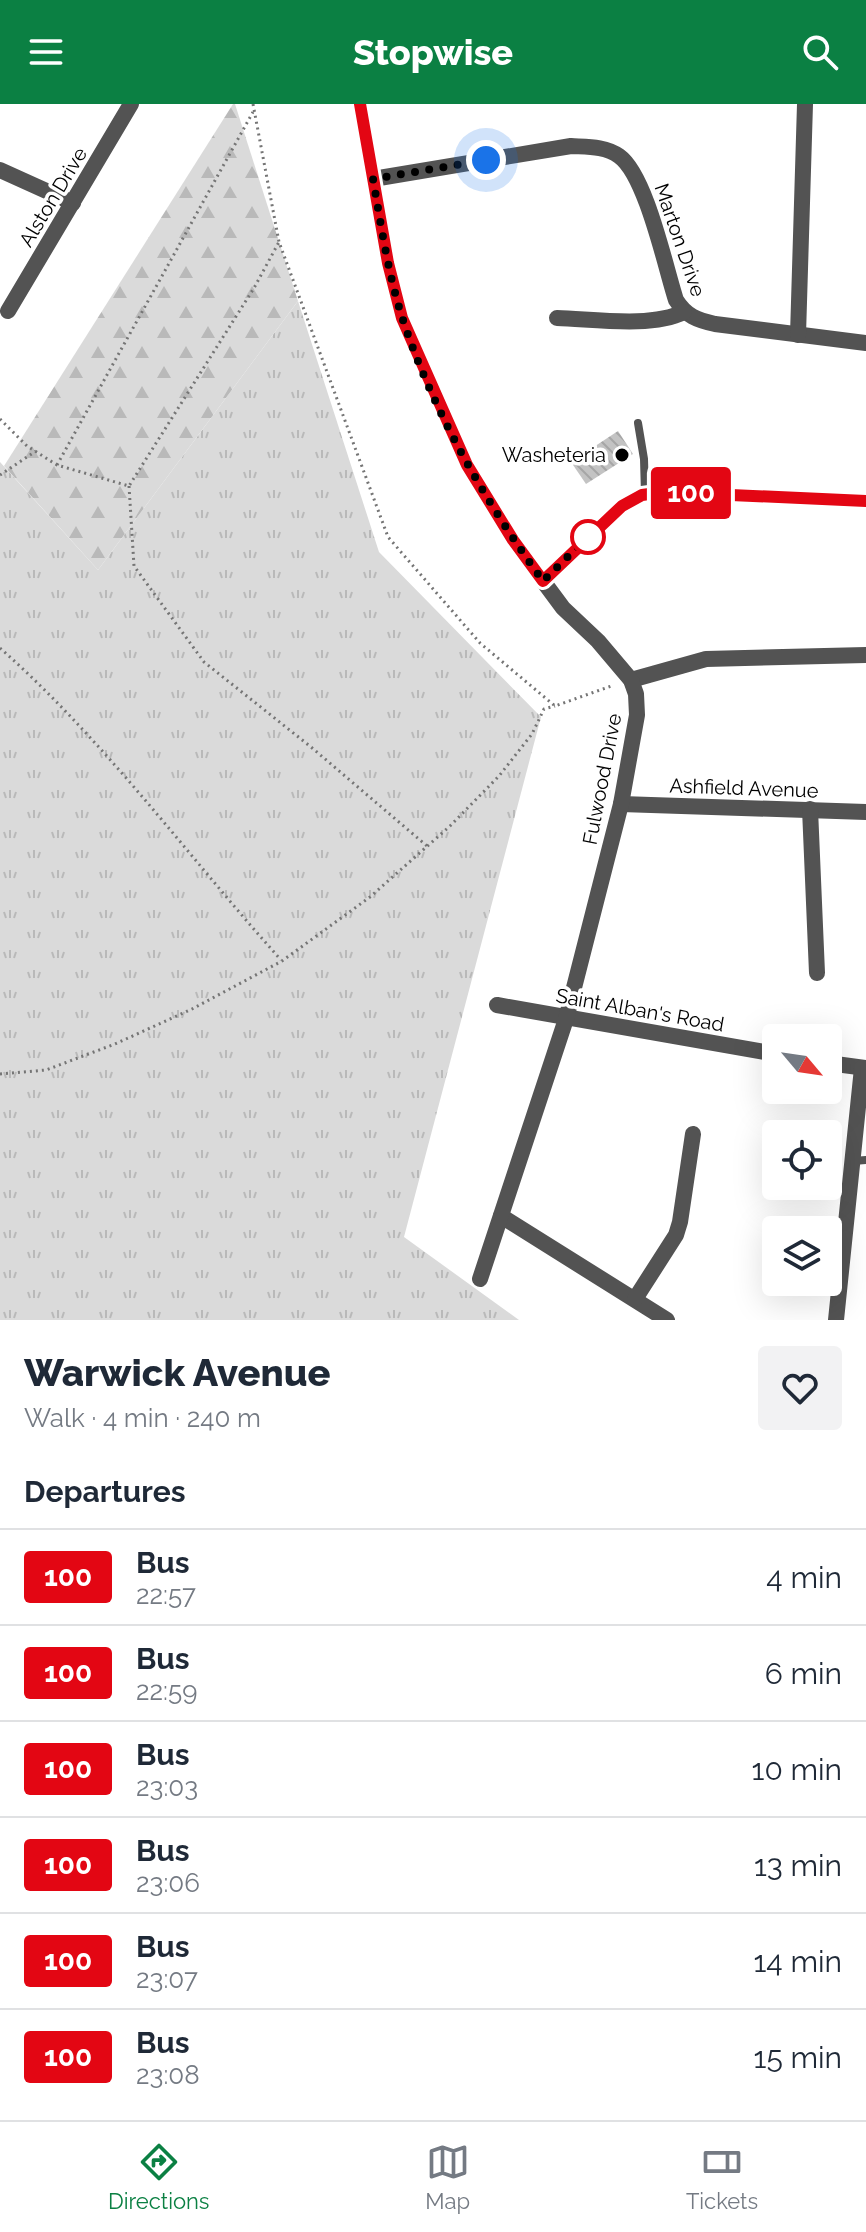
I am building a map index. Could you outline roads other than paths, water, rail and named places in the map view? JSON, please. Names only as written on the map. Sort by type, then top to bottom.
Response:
[{"type":"street","name":"Alston Drive","points":[[10,312],[131,104]]},
{"type":"street","points":[[360,104],[388,263],[402,318],[467,465],[513,540],[563,608],[598,641],[631,680],[706,659],[866,655]]},
{"type":"street","points":[[798,335],[805,104]]},
{"type":"street","name":"Marton Drive","points":[[373,179],[571,146],[599,148],[619,156],[634,173],[676,300],[684,312],[715,324],[866,343]]},
{"type":"street","points":[[0,170],[73,203]]},
{"type":"street","points":[[557,318],[653,320],[671,319],[684,312]]},
{"type":"street","points":[[543,581],[622,506],[645,494],[664,492],[866,501]]},
{"type":"street","name":"Fulwood Drive","points":[[480,1279],[566,1019],[621,804],[637,715],[636,694],[631,680]]},
{"type":"street","name":"Ashfield Avenue","points":[[621,804],[866,812]]},
{"type":"street","points":[[810,809],[817,973]]},
{"type":"street","name":"Saint Alban's Road","points":[[497,1005],[762,1052]]},
{"type":"street","points":[[836,1320],[859,1160],[864,1068],[842,1065]]},
{"type":"street","points":[[635,1299],[676,1235],[693,1134]]},
{"type":"street","points":[[501,1216],[667,1320]]},
{"type":"lane","points":[[638,423],[644,459],[645,494]]},
{"type":"place","name":"Washeteria","points":[[622,455]]}]
